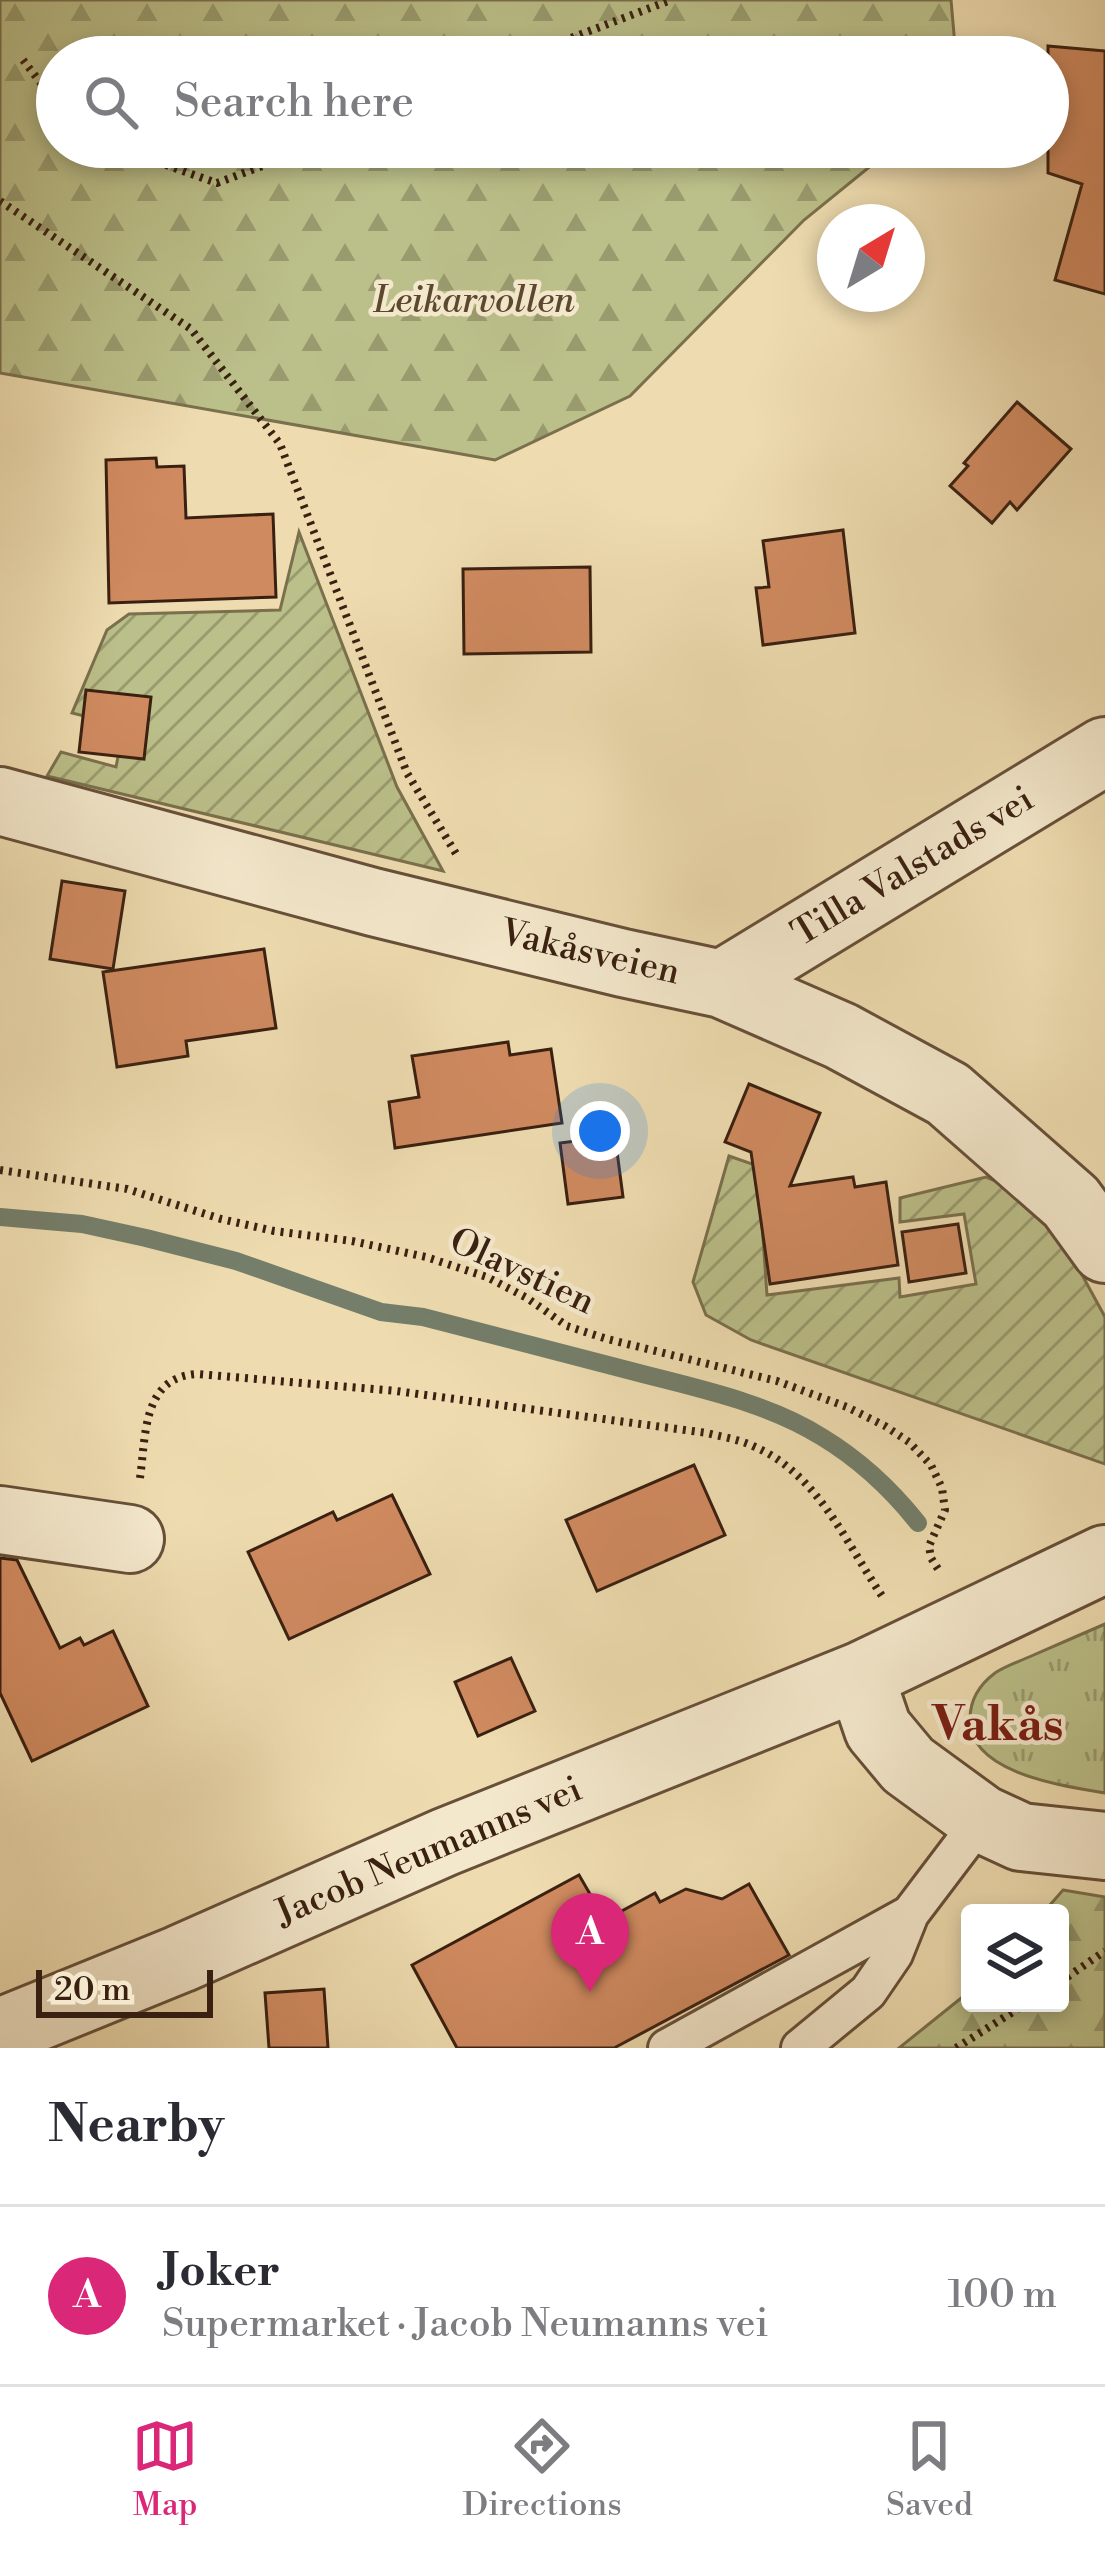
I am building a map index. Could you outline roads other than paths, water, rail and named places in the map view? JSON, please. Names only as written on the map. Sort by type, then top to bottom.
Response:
[{"type":"street","name":"Tilla Valstads vei","points":[[722,984],[1105,751]]},
{"type":"street","name":"Vakåsveien","points":[[0,801],[373,902],[722,984],[841,1036],[948,1094],[1071,1202],[1105,1249]]},
{"type":"street","points":[[0,1520],[130,1539]]},
{"type":"street","points":[[1105,1559],[860,1676],[878,1729],[908,1765],[982,1819],[1021,1837],[1105,1846]]},
{"type":"street","name":"Jacob Neumanns vei","points":[[0,2032],[445,1842],[860,1676]]},
{"type":"lane","points":[[800,2048],[868,1992],[894,1954],[910,1914],[982,1819]]},
{"type":"lane","points":[[667,2048],[910,1914]]},
{"type":"waterway","points":[[0,1217],[82,1224],[146,1238],[236,1261],[381,1312],[423,1317],[733,1398],[801,1425],[836,1446],[874,1476],[918,1523]]},
{"type":"place","name":"Joker","points":[[590,1992]]},
{"type":"district","name":"Vakås","points":[[998,1726]]},
{"type":"park label","name":"Leikarvollen","points":[[474,301]]}]
